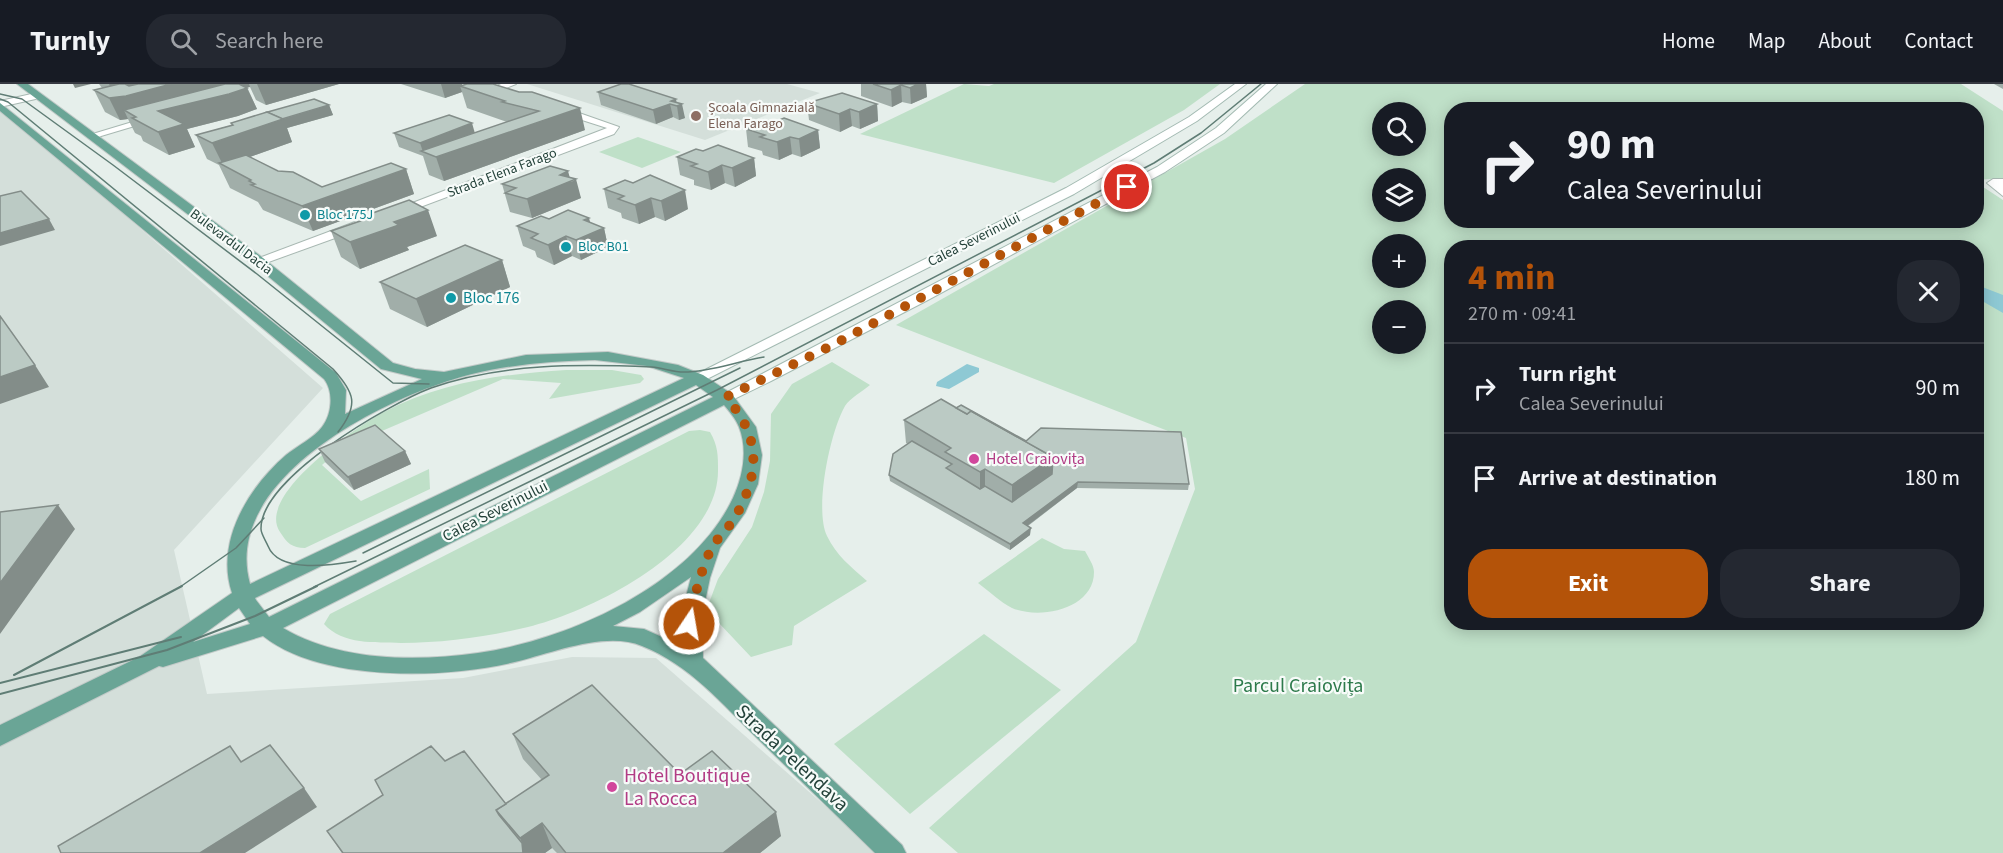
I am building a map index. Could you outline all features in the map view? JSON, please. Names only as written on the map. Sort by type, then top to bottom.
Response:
[{"type":"main road","name":"Bulevardul Dacia","points":[[21,84],[258,261],[387,366],[414,374],[449,375]]},
{"type":"main road","points":[[482,84],[517,96]]},
{"type":"main road","points":[[496,89],[511,84]]},
{"type":"main road","name":"Calea Severinului","points":[[0,736],[147,663],[242,596],[697,378],[1070,191],[1193,119],[1241,84]]},
{"type":"main road","name":"Calea Severinului","points":[[147,663],[266,627],[831,346],[1171,163],[1228,124],[1272,84]]},
{"type":"main road","points":[[0,105],[36,96]]},
{"type":"main road","points":[[0,105],[330,376],[340,392],[339,407],[329,432]]},
{"type":"main road","name":"Strada Elena Farago","points":[[258,261],[610,132],[614,128],[549,106]]},
{"type":"main road","points":[[91,136],[170,114]]},
{"type":"main road","points":[[2003,183],[1993,183],[2003,192]]},
{"type":"main road","name":"Bulevardul Dacia","points":[[242,596],[237,582],[237,548],[251,510],[284,468],[329,432],[401,393],[449,375],[500,363],[549,356],[595,355],[635,359],[666,365],[697,378]]},
{"type":"main road","points":[[697,378],[726,397]]},
{"type":"main road","name":"Strada Pelendava","points":[[266,627],[279,636],[322,655],[385,666],[451,664],[513,653],[555,641],[632,607],[667,585],[712,547],[733,521],[747,493],[754,468],[752,441],[748,428],[726,397]]},
{"type":"main road","name":"Strada Pelendava","points":[[692,661],[689,624],[697,585],[712,547]]},
{"type":"main road","points":[[242,596],[266,627]]},
{"type":"main road","name":"Strada Pelendava","points":[[555,641],[614,634],[644,637],[692,661],[893,853]]},
{"type":"shaded area","name":"Școala Gimnazială Elena Farago","points":[[527,84],[787,84],[820,93],[705,140]]},
{"type":"shaded area","points":[[0,106],[323,388],[174,550],[207,694],[463,678],[572,657],[656,658],[879,853],[0,853]]},
{"type":"green space","points":[[964,84],[989,86],[994,84],[1220,84],[1184,110],[1054,183],[860,134]]},
{"type":"green space","name":"Parcul Craiovița","points":[[1305,84],[1961,84],[2003,111],[2003,178],[1984,179],[1984,102],[1444,102],[1444,228],[1984,228],[1984,188],[2003,200],[2003,853],[958,853],[929,828],[1136,642],[1195,489],[1186,438],[896,325],[1225,139]]},
{"type":"green space","points":[[638,137],[681,152],[642,168],[599,152]]},
{"type":"green space","points":[[832,362],[870,385],[853,397],[839,418],[829,451],[823,490],[823,524],[835,549],[867,581],[794,626],[792,645],[751,657],[718,622],[709,603],[718,579],[752,527],[764,492],[770,461],[771,414],[792,384]]},
{"type":"green space","points":[[566,370],[612,370],[641,375],[644,379],[640,383],[549,399],[561,383],[503,379],[340,449],[322,465],[361,501],[429,469],[430,489],[305,548],[290,544],[280,532],[276,517],[282,500],[295,482],[333,447],[384,412],[428,393],[473,381]]},
{"type":"green space","points":[[689,431],[710,432],[717,451],[718,471],[713,499],[697,526],[675,550],[647,572],[617,591],[555,619],[528,627],[449,641],[401,643],[360,641],[340,636],[324,624],[330,614]]},
{"type":"green space","points":[[1042,538],[1064,549],[1085,551],[1091,561],[1094,572],[1092,585],[1075,603],[1050,612],[1024,611],[1008,606],[978,583]]},
{"type":"green space","points":[[984,634],[1061,690],[910,814],[834,744]]},
{"type":"water","points":[[1984,288],[2003,295],[2003,313],[1984,302]]},
{"type":"water","points":[[967,364],[979,368],[979,372],[949,389],[936,386],[937,382]]},
{"type":"building","points":[[119,84],[129,86],[171,84],[109,98],[94,90]]},
{"type":"building","points":[[225,84],[239,84],[247,88],[158,111],[184,124],[158,132],[132,118],[136,117],[124,110]]},
{"type":"building","points":[[493,84],[519,92],[532,92],[580,108],[436,157],[421,151],[539,111],[502,102],[505,101],[460,86]]},
{"type":"building","points":[[621,84],[629,84],[676,99],[671,101],[682,104],[677,106],[670,104],[653,110],[598,92]]},
{"type":"building","points":[[873,84],[918,84],[910,88],[901,85],[891,90]]},
{"type":"building","points":[[842,93],[877,104],[859,112],[850,109],[839,114],[807,103]]},
{"type":"building","points":[[314,99],[329,105],[282,119],[267,112]]},
{"type":"building","points":[[267,112],[283,119],[212,143],[196,135],[233,125],[231,123]]},
{"type":"building","points":[[449,115],[472,123],[420,143],[394,133]]},
{"type":"building","points":[[784,118],[818,130],[799,139],[790,137],[777,142],[760,137],[765,135],[746,129],[762,122],[770,124]]},
{"type":"building","points":[[718,145],[754,158],[732,168],[722,165],[708,172],[691,166],[697,164],[677,157],[696,149],[703,151]]},
{"type":"building","points":[[246,155],[278,171],[293,172],[322,187],[391,163],[406,169],[302,206],[251,185],[255,184],[219,163]]},
{"type":"building","points":[[550,166],[568,171],[560,175],[576,179],[527,199],[505,193],[516,188],[502,184]]},
{"type":"building","points":[[650,175],[685,190],[661,201],[651,198],[635,205],[618,199],[624,196],[604,189],[625,180],[633,183]]},
{"type":"building","points":[[21,191],[49,219],[0,233],[0,196]]},
{"type":"building","points":[[409,200],[428,210],[394,222],[399,225],[350,242],[331,231],[372,217],[370,214]]},
{"type":"building","points":[[568,210],[589,218],[584,220],[604,228],[576,240],[566,236],[548,245],[531,238],[538,234],[517,226],[541,216],[549,219]]},
{"type":"building","points":[[465,245],[502,260],[416,299],[380,282]]},
{"type":"building","points":[[0,316],[35,365],[0,377]]},
{"type":"building","points":[[941,399],[967,414],[971,411],[1053,457],[1012,485],[985,469],[980,472],[945,452],[951,448],[904,420]]},
{"type":"building","points":[[961,405],[1026,441],[1041,428],[1181,432],[1189,484],[1078,482],[1023,523],[1031,528],[1010,544],[889,475],[893,454],[912,441],[952,464],[946,468],[980,489],[985,486],[1012,502],[1052,474],[1053,457],[971,411],[967,414],[956,408]]},
{"type":"building","points":[[375,425],[405,451],[348,477],[319,449]]},
{"type":"building","points":[[58,505],[0,583],[0,512]]},
{"type":"building","name":"Hotel Boutique La Rocca","points":[[592,685],[680,774],[712,751],[776,812],[723,853],[566,853],[542,823],[520,838],[496,810],[549,775],[513,734]]},
{"type":"building","points":[[270,745],[304,788],[200,853],[61,853],[58,846],[230,746],[241,762]]},
{"type":"building","points":[[431,746],[445,761],[464,751],[506,804],[496,810],[522,843],[523,853],[343,853],[327,831],[383,795],[375,780]]},
{"type":"tram line","points":[[314,587],[717,390],[1154,163],[1201,133],[1261,84]]},
{"type":"tram line","points":[[0,94],[22,99],[113,165],[257,274],[393,383],[429,384]]},
{"type":"tram line","points":[[0,99],[8,102],[333,369],[346,385],[352,399],[349,414],[338,432]]},
{"type":"tram line","points":[[264,518],[266,509],[281,488],[303,466],[358,426],[431,388],[485,374],[540,367],[652,367],[694,372],[764,357]]},
{"type":"tram line","points":[[363,553],[740,368]]},
{"type":"tram line","points":[[180,587],[236,548],[264,518]]},
{"type":"tram line","points":[[264,518],[262,533],[274,555],[283,561],[308,566],[356,561]]},
{"type":"tram line","points":[[14,675],[182,586]]},
{"type":"tram line","points":[[0,694],[167,650],[255,616],[317,586]]},
{"type":"tram line","points":[[0,683],[181,637]]},
{"type":"place","name":"Școala Gimnazială Elena Farago","points":[[696,116]]},
{"type":"place","name":"Bloc 175J","points":[[305,215]]},
{"type":"place","name":"Bloc B01","points":[[566,247]]},
{"type":"place","name":"Bloc 176","points":[[451,298]]},
{"type":"place","name":"Hotel Craiovița","points":[[974,459]]},
{"type":"place","name":"Hotel Boutique La Rocca","points":[[612,787]]},
{"type":"route","points":[[689,624],[697,585],[712,547],[733,521],[747,493],[754,468],[752,441],[748,428],[742,416],[726,397],[831,346],[1127,187]]}]
